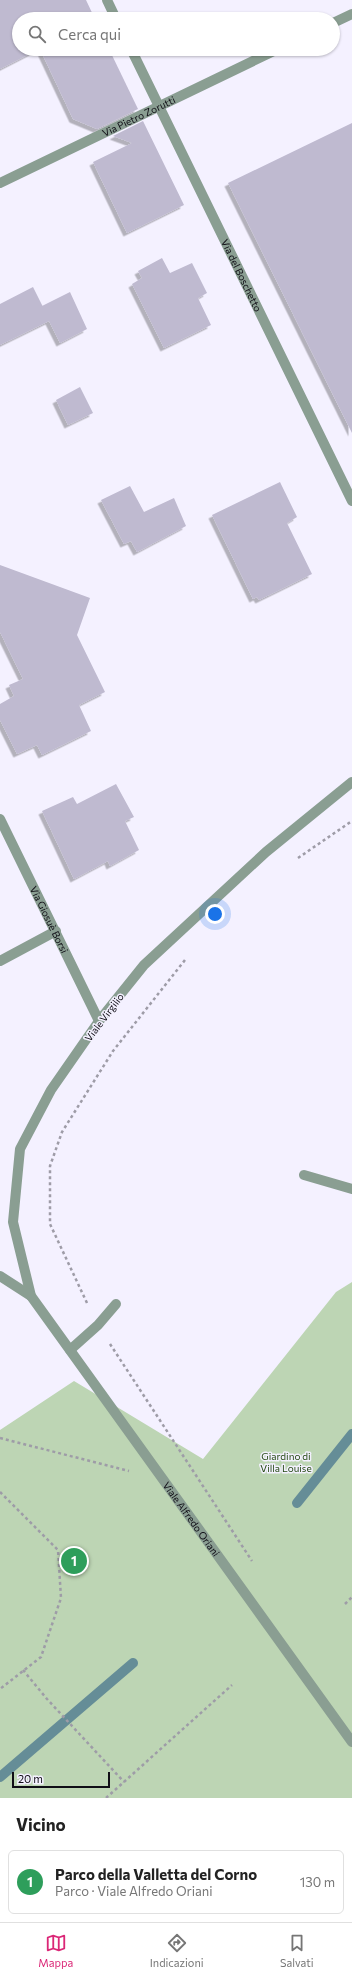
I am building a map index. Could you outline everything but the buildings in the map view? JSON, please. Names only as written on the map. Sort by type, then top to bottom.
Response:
[{"type":"street","points":[[107,0],[113,12]]},
{"type":"street","points":[[340,20],[352,14]]},
{"type":"street","name":"Via del Boschetto","points":[[136,56],[160,105],[183,157],[352,502]]},
{"type":"street","name":"Via Pietro Zorutti","points":[[0,183],[263,56]]},
{"type":"street","name":"Viale Virgilio","points":[[31,1296],[13,1222],[20,1149],[51,1090],[99,1022],[144,965],[266,852],[352,782]]},
{"type":"street","name":"Via Giosuè Borsi","points":[[0,819],[56,931],[99,1022]]},
{"type":"street","points":[[0,961],[56,931]]},
{"type":"street","points":[[304,1175],[352,1189]]},
{"type":"street","points":[[0,1276],[31,1296]]},
{"type":"street","name":"Viale Alfredo Oriani","points":[[31,1296],[352,1742]]},
{"type":"street","points":[[70,1350],[98,1325],[116,1304]]},
{"type":"path","points":[[293,861],[352,821]]},
{"type":"path","points":[[190,956],[113,1051],[62,1132],[50,1166],[50,1224],[98,1325],[256,1567]]},
{"type":"path","points":[[0,1438],[165,1481]]},
{"type":"path","points":[[0,1492],[58,1550],[61,1598],[41,1657],[0,1689]]},
{"type":"path","points":[[345,1604],[352,1597]]},
{"type":"path","points":[[23,1670],[55,1708],[124,1782]]},
{"type":"path","points":[[106,1798],[232,1685]]},
{"type":"green space","name":"Giardino di Villa Louise","points":[[352,1282],[352,1798],[0,1798],[0,1430],[74,1381],[203,1459],[336,1292]]},
{"type":"waterway","points":[[297,1503],[352,1434]]},
{"type":"waterway","points":[[0,1777],[133,1663]]},
{"type":"place","name":"Parco della Valletta del Corno","points":[[74,1561]]}]
